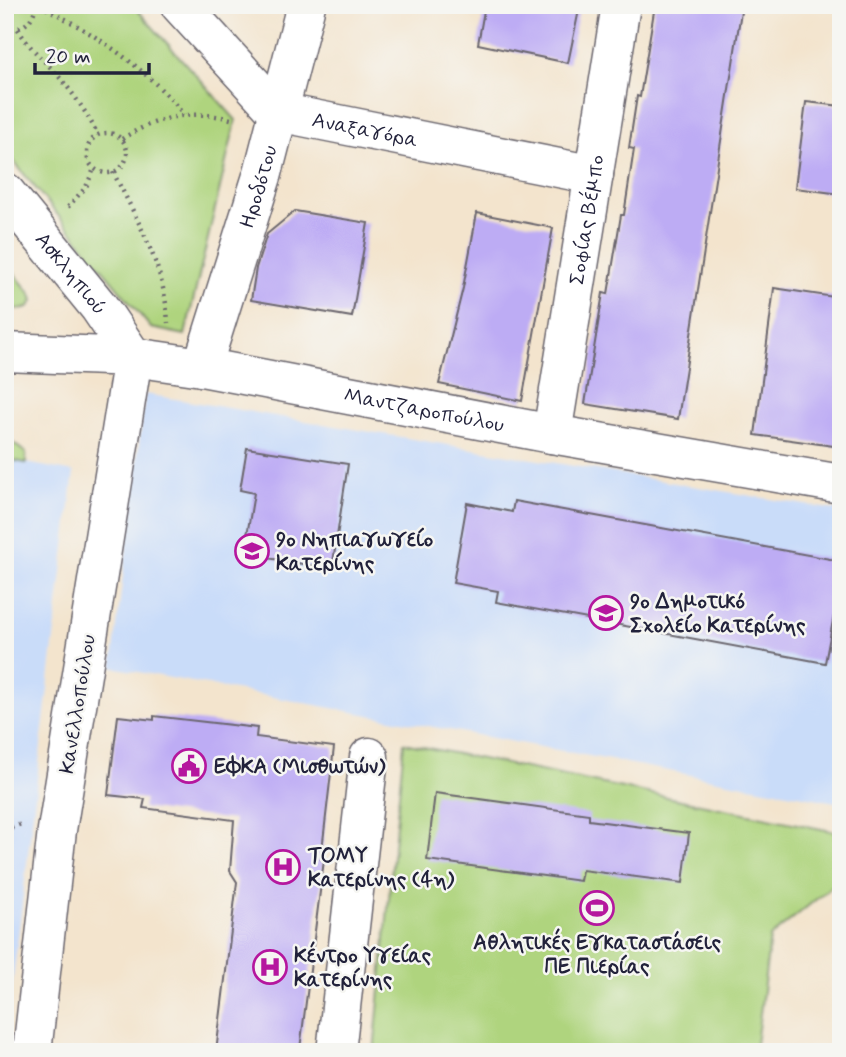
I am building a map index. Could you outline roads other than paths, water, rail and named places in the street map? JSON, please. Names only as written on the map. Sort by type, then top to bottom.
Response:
[{"type":"street","points":[[180,5],[278,112]]},
{"type":"street","name":"Ηροδότου","points":[[202,367],[263,173],[306,5]]},
{"type":"street","name":"Σοφίας Βέμπο","points":[[552,434],[621,5]]},
{"type":"street","name":"Αναξαγόρα","points":[[278,112],[594,175]]},
{"type":"street","name":"Ασκληπιού","points":[[5,192],[99,307],[148,360]]},
{"type":"street","name":"Μαντζαροπούλου","points":[[5,352],[148,360],[202,367],[552,434],[841,484]]},
{"type":"street","name":"Κανελλοπούλου","points":[[32,1052],[57,830],[148,360]]},
{"type":"street","points":[[335,1052],[369,757]]},
{"type":"place","name":"9ο Νηπιαγωγείο Κατερίνης","points":[[252,551]]},
{"type":"place","name":"9ο Δημοτικό Σχολείο Κατερίνης","points":[[606,613]]},
{"type":"place","name":"ΕΦΚΑ (Mισθωτών)","points":[[189,766]]},
{"type":"place","name":"ΤΟΜΥ Κατερίνης (4η)","points":[[283,867]]},
{"type":"place","name":"Αθλητικές Εγκαταστάσεις ΠΕ Πιερίας","points":[[597,908]]},
{"type":"place","name":"Κέντρο Υγείας Κατερίνης","points":[[270,967]]}]
